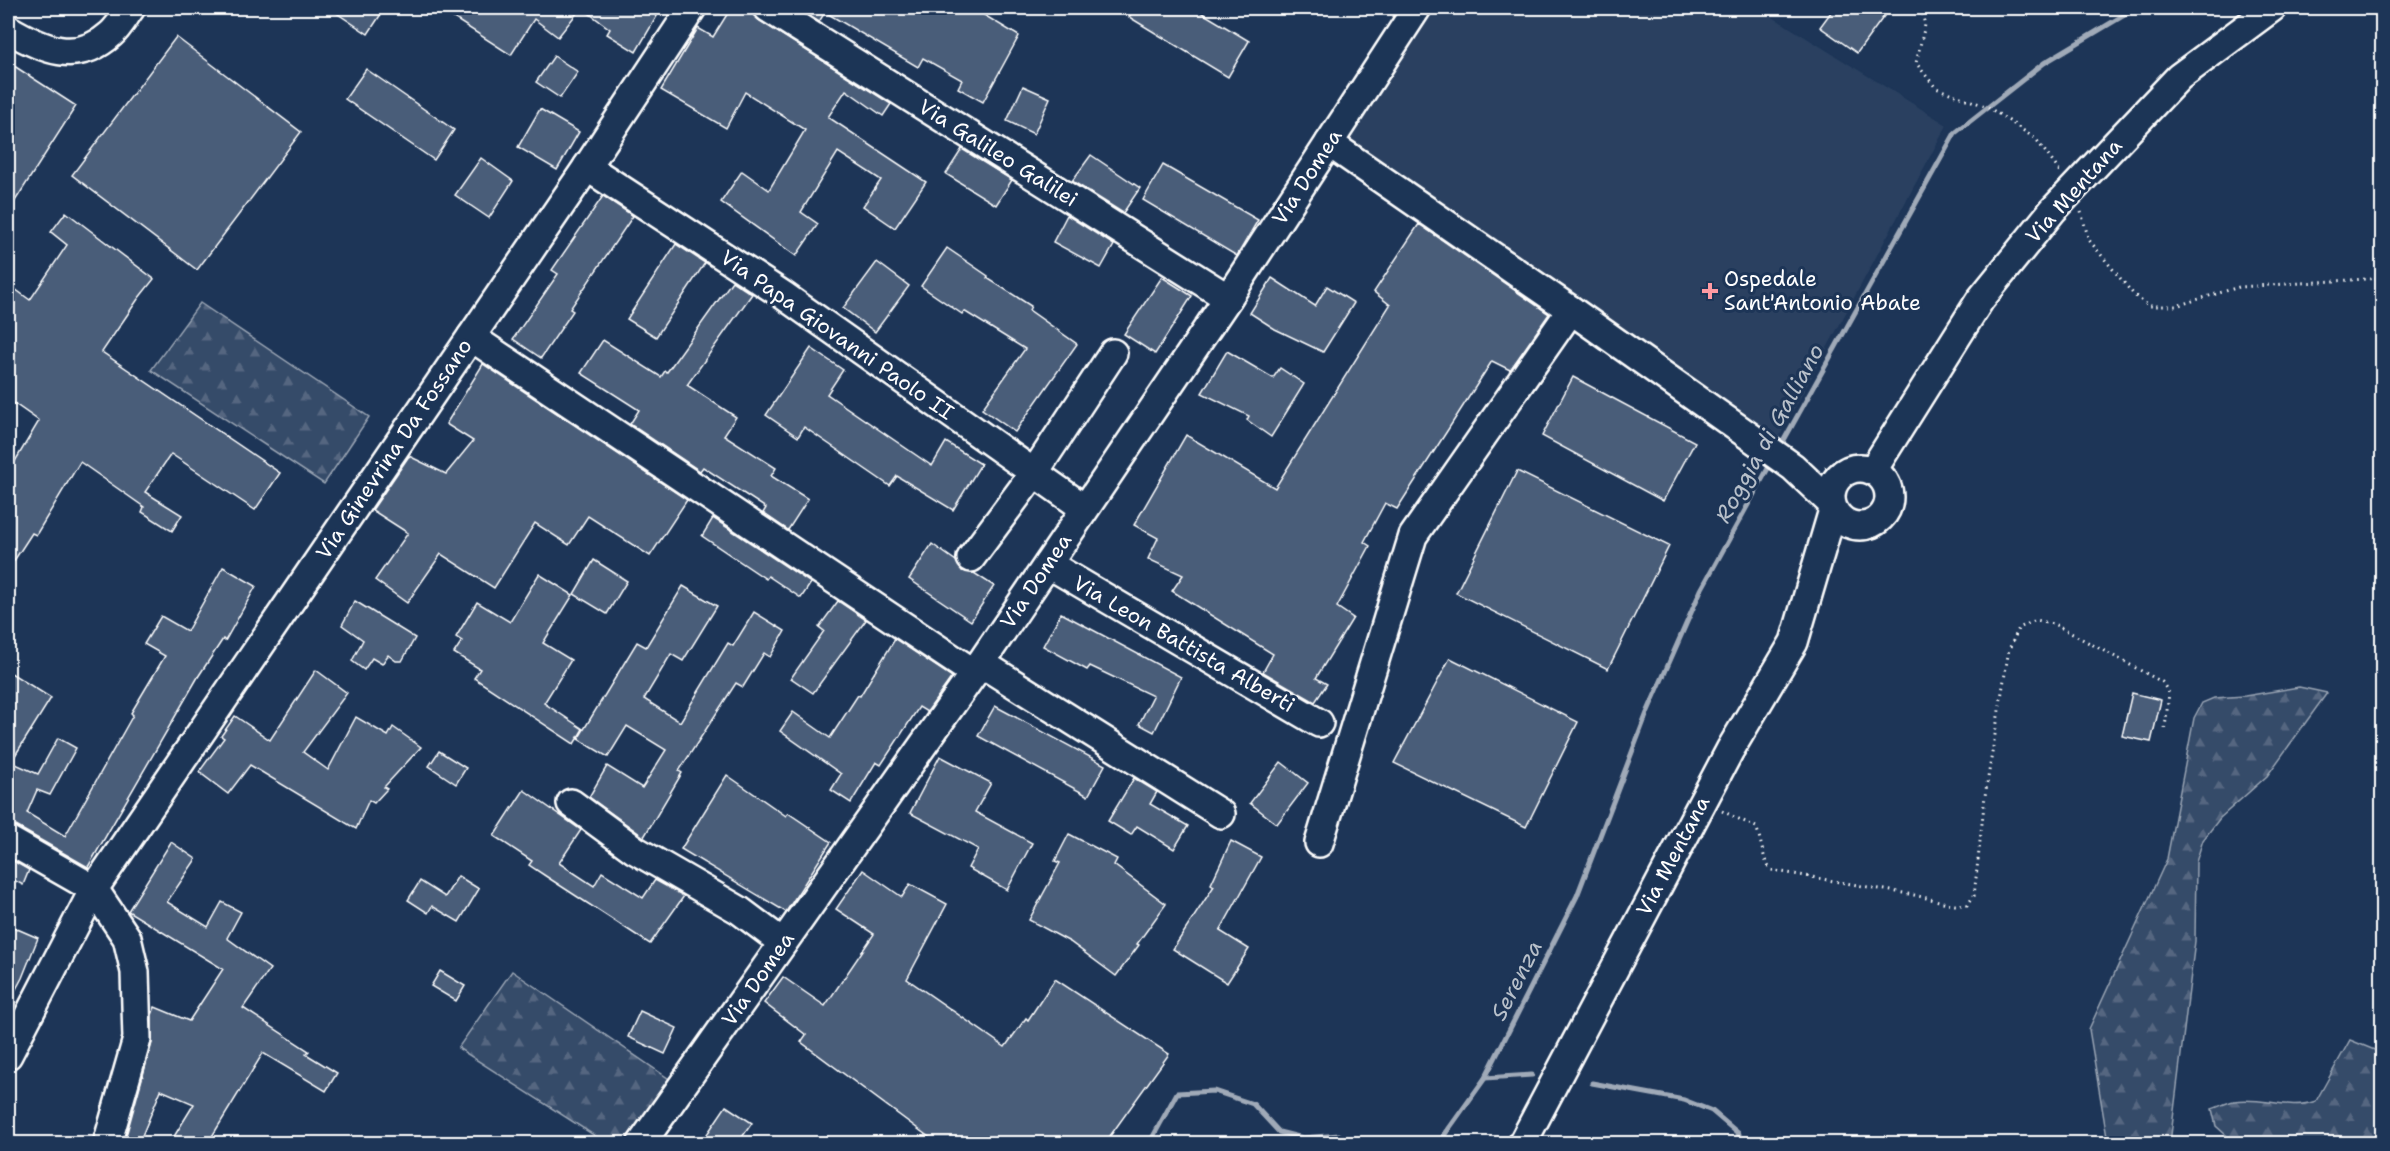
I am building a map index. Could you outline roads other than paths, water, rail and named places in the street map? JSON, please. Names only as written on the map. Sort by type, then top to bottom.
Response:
[{"type":"street","points":[[8,29],[35,45],[52,50],[74,51],[96,45],[113,33],[131,8]]},
{"type":"street","name":"Via Ginevrina Da Fossano","points":[[8,1055],[94,889],[471,337],[692,8]]},
{"type":"street","name":"Via Galileo Galilei","points":[[768,8],[1228,298]]},
{"type":"street","name":"Via Domea","points":[[641,1143],[978,668],[1228,298],[1417,8]]},
{"type":"street","name":"Via Mentana","points":[[1881,481],[1913,408],[1980,300],[2053,210],[2179,77],[2272,8]]},
{"type":"street","points":[[1329,143],[1565,298],[1796,470],[1838,505],[1859,527],[1876,522],[1887,509],[1881,481],[1857,468],[1849,470],[1838,505]]},
{"type":"street","name":"Via Papa Giovanni Paolo II","points":[[586,167],[783,295],[1084,508]]},
{"type":"street","points":[[1319,843],[1413,536],[1565,298]]},
{"type":"street","points":[[471,337],[978,668],[1221,814]]},
{"type":"street","points":[[971,558],[1034,473],[1113,353]]},
{"type":"street","name":"Via Mentana","points":[[1522,1143],[1700,805],[1794,642],[1838,505]]},
{"type":"street","name":"Via Leon Battista Alberti","points":[[1048,564],[1319,723]]},
{"type":"street","points":[[571,803],[634,850],[739,910],[783,943]]},
{"type":"street","points":[[8,840],[94,889],[127,938],[135,972],[137,1039],[107,1143]]},
{"type":"waterway","name":"Roggia di Galliano","points":[[1779,449],[1955,133],[2044,63],[2136,8]]},
{"type":"waterway","name":"Roggia di Galliano","points":[[1438,1144],[1485,1078],[1577,896],[1647,713],[1701,590],[1771,463]]},
{"type":"waterway","name":"Serenza","points":[[1485,1078],[1532,1075]]},
{"type":"waterway","name":"Serenza","points":[[1592,1083],[1684,1100],[1712,1111],[1739,1134],[1738,1144]]},
{"type":"waterway","name":"Serenza","points":[[1149,1144],[1177,1093],[1214,1091],[1253,1104],[1279,1132],[1303,1138],[1339,1135],[1349,1144]]},
{"type":"place","name":"Ospedale Sant'Antonio Abate","points":[[1710,291]]}]
